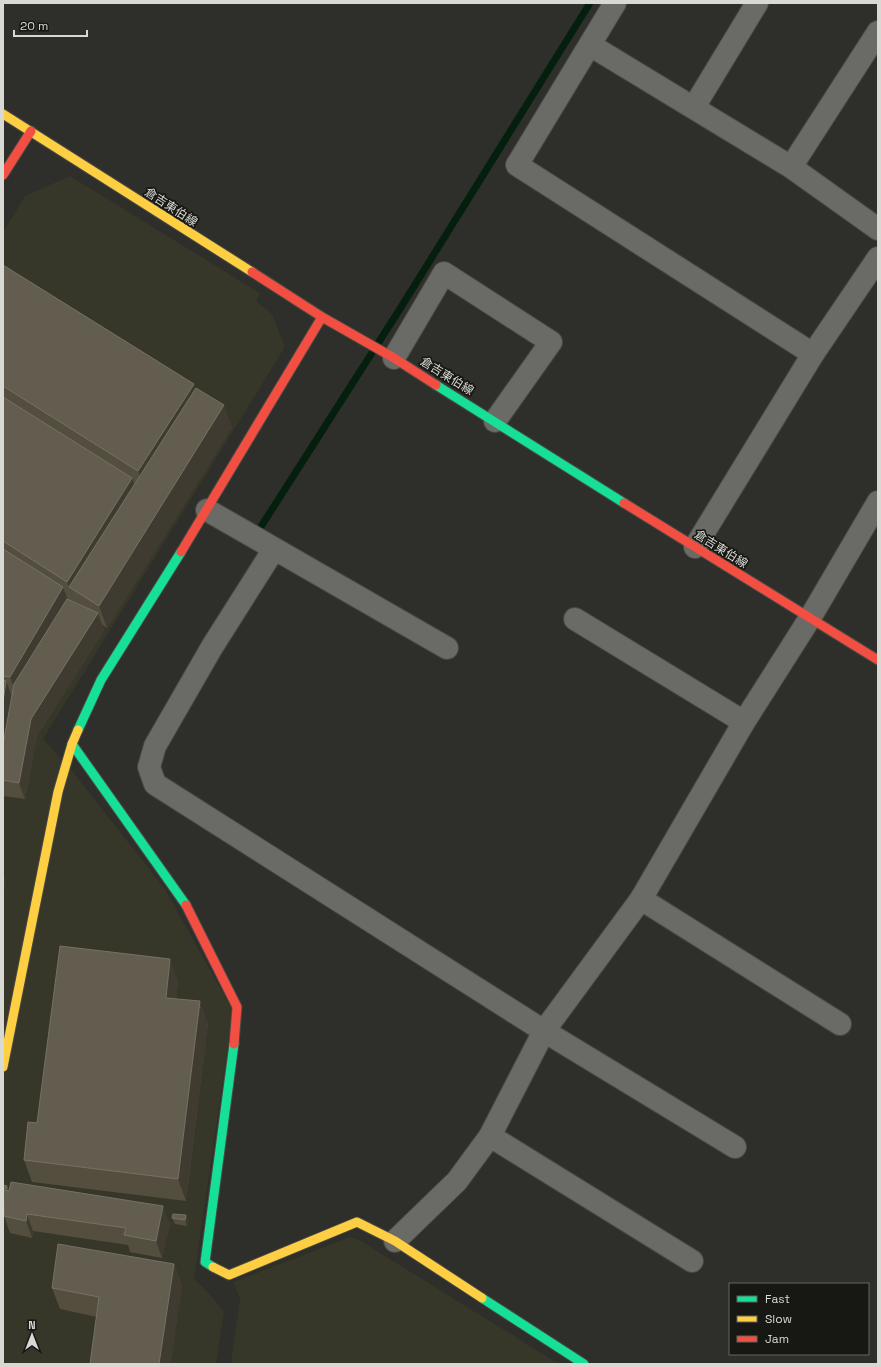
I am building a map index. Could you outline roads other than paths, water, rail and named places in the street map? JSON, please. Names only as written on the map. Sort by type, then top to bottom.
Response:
[{"type":"street","points":[[615,3],[517,165],[813,354]]},
{"type":"street","points":[[694,107],[757,3]]},
{"type":"street","points":[[791,167],[878,32]]},
{"type":"street","points":[[590,45],[791,167],[878,229]]},
{"type":"street","name":"倉吉東伯線","points":[[3,114],[322,317],[394,358],[878,660]]},
{"type":"street","points":[[3,175],[31,131]]},
{"type":"street","points":[[696,547],[813,354],[878,258]]},
{"type":"street","points":[[394,358],[444,273],[551,342],[495,421]]},
{"type":"street","points":[[3,1067],[58,792],[72,744],[101,680],[207,510],[322,317]]},
{"type":"street","points":[[395,1241],[457,1181],[490,1136],[544,1031],[641,899],[744,722],[810,618],[878,502]]},
{"type":"street","points":[[207,510],[447,648]]},
{"type":"street","points":[[274,549],[212,647],[155,746],[150,767],[155,784],[544,1031],[735,1147]]},
{"type":"street","points":[[575,619],[744,722]]},
{"type":"street","points":[[72,744],[188,907],[237,1008],[236,1026],[205,1262],[229,1275],[357,1222],[395,1241],[584,1364]]},
{"type":"street","points":[[641,899],[840,1024]]},
{"type":"street","points":[[490,1136],[692,1261]]},
{"type":"waterway","points":[[262,525],[398,312],[590,3]]}]
